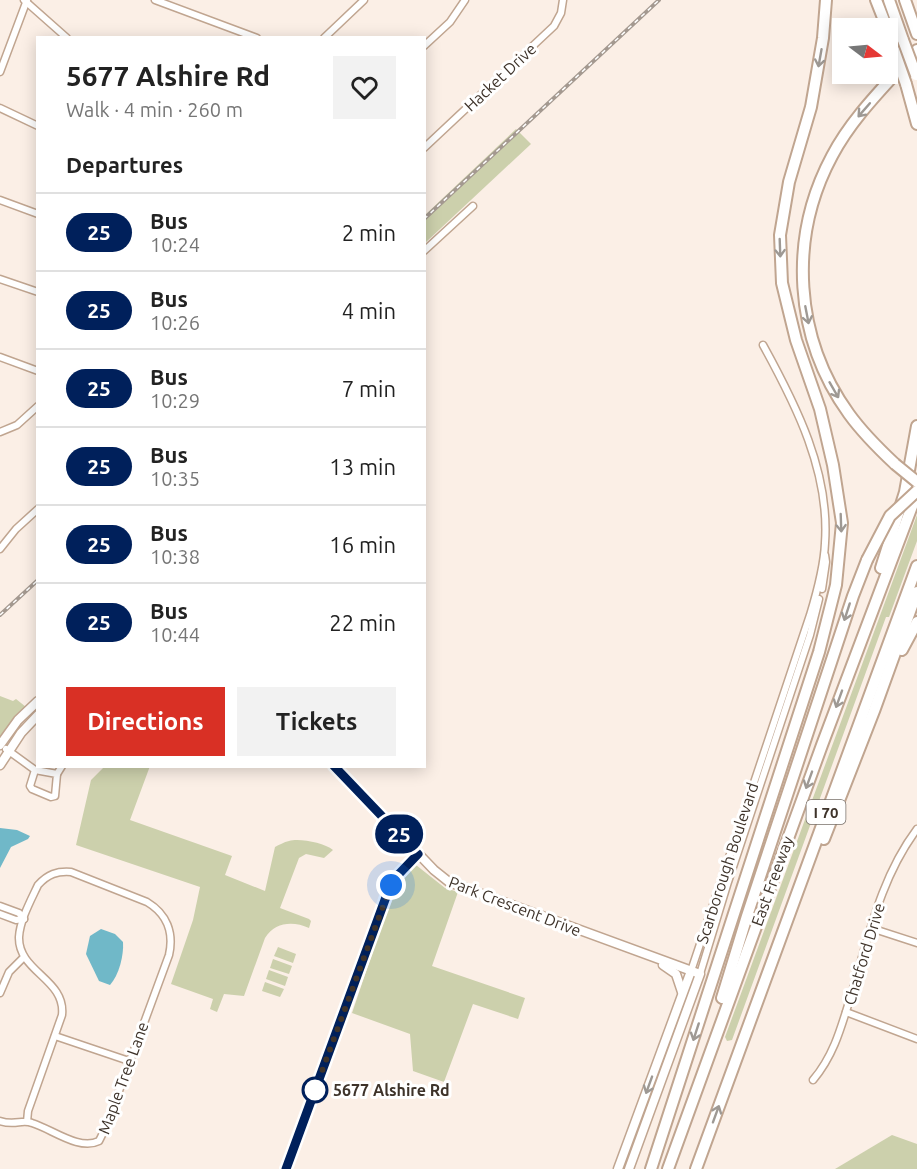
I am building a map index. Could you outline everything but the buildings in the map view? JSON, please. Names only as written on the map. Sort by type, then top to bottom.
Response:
[{"type":"highway","points":[[820,409],[796,340],[782,283],[780,235],[789,182],[811,107],[823,38],[826,0]]},
{"type":"highway","points":[[876,0],[883,18]]},
{"type":"highway","points":[[889,0],[916,77]]},
{"type":"highway","points":[[905,0],[916,30]]},
{"type":"highway","points":[[651,1169],[819,652],[836,585],[843,523],[820,409],[803,294],[802,260],[806,230],[816,192],[831,156],[857,118],[917,50]]},
{"type":"highway","points":[[898,61],[917,110]]},
{"type":"highway","points":[[906,84],[917,124]]},
{"type":"highway","points":[[811,336],[829,382],[849,414],[871,440],[917,482]]},
{"type":"highway","points":[[856,654],[905,492],[917,426]]},
{"type":"highway","points":[[714,1042],[718,1013],[747,916],[853,596],[867,560],[891,516],[917,492]]},
{"type":"highway","name":"East Freeway","points":[[668,1169],[917,492]]},
{"type":"highway","name":"East Freeway","points":[[696,1169],[917,566]]},
{"type":"highway","points":[[766,979],[874,711],[917,592]]},
{"type":"highway","points":[[874,711],[917,622]]},
{"type":"highway","points":[[707,999],[760,855],[813,697],[830,666]]},
{"type":"street","points":[[155,0],[252,36]]},
{"type":"street","points":[[326,36],[364,0]]},
{"type":"street","points":[[426,44],[450,22],[465,0]]},
{"type":"street","name":"Hacket Drive","points":[[426,146],[554,26],[561,13],[563,0]]},
{"type":"street","points":[[0,72],[26,1],[64,36]]},
{"type":"street","points":[[0,108],[36,125]]},
{"type":"street","points":[[0,200],[36,213]]},
{"type":"street","points":[[426,249],[473,206]]},
{"type":"street","points":[[0,279],[36,291]]},
{"type":"street","name":"Scarborough Boulevard","points":[[618,1169],[691,971],[810,615],[824,554],[825,519],[816,461],[796,411],[763,345]]},
{"type":"street","points":[[0,357],[36,370]]},
{"type":"street","points":[[0,432],[17,425],[36,408]]},
{"type":"street","points":[[0,549],[16,529],[36,511]]},
{"type":"street","name":"Scarborough Boulevard","points":[[629,1169],[700,974],[810,635],[824,581],[826,562],[824,554]]},
{"type":"street","points":[[36,703],[18,720],[0,745],[35,770],[57,774]]},
{"type":"street","points":[[0,765],[21,733],[36,717]]},
{"type":"street","points":[[35,770],[30,786],[51,797],[55,796],[57,774],[61,768]]},
{"type":"street","name":"Park Crescent Drive","points":[[336,768],[440,876],[456,885],[700,974]]},
{"type":"street","name":"Chatford Drive","points":[[813,1080],[828,1060],[846,1012],[889,875],[917,829]]},
{"type":"street","points":[[286,1169],[386,897],[397,876],[418,854]]},
{"type":"street","name":"Maple Tree Lane","points":[[24,919],[34,893],[43,880],[57,871],[71,872],[147,902],[158,909],[167,923],[171,942],[169,955],[99,1141],[78,1142],[27,1122]]},
{"type":"street","points":[[0,906],[19,913],[24,919]]},
{"type":"street","points":[[0,914],[16,920],[24,919]]},
{"type":"street","points":[[0,1121],[9,1124],[27,1122],[28,1111],[62,1015],[60,996],[24,957],[19,937],[24,919]]},
{"type":"street","points":[[871,928],[917,943]]},
{"type":"street","points":[[642,953],[673,971],[680,983],[681,996]]},
{"type":"street","points":[[0,993],[9,972],[24,957]]},
{"type":"street","points":[[846,1012],[917,1039]]},
{"type":"street","points":[[55,1036],[129,1061]]},
{"type":"green space","points":[[516,129],[531,144],[426,242],[426,214]]},
{"type":"green space","points":[[917,515],[917,541],[889,617],[886,617],[732,1040],[727,1041],[725,1037]]},
{"type":"green space","points":[[0,696],[13,701],[16,699],[26,707],[0,739]]},
{"type":"green space","points":[[103,768],[149,768],[130,820],[232,856],[225,875],[265,891],[275,847],[287,841],[299,840],[318,843],[333,850],[324,858],[306,854],[299,858],[280,908],[309,919],[311,921],[309,928],[297,924],[285,924],[269,933],[265,938],[244,996],[224,994],[217,1012],[210,1009],[213,999],[171,984],[193,920],[200,887],[76,845],[91,780]]},
{"type":"green space","points":[[416,865],[445,888],[458,892],[432,966],[525,998],[518,1019],[473,1004],[444,1082],[413,1071],[410,1034],[352,1013],[388,907],[399,884]]},
{"type":"green space","points":[[278,947],[296,954],[293,963],[274,956]]},
{"type":"green space","points":[[273,959],[292,966],[289,974],[270,968]]},
{"type":"green space","points":[[269,970],[288,977],[285,986],[266,979]]},
{"type":"green space","points":[[265,982],[284,989],[280,997],[262,991]]},
{"type":"green space","points":[[892,1135],[917,1144],[917,1169],[835,1169]]},
{"type":"water","points":[[0,828],[17,830],[30,836],[11,847],[0,868]]},
{"type":"water","points":[[101,929],[115,934],[123,942],[120,965],[110,985],[99,981],[86,954],[90,936]]},
{"type":"railway","points":[[426,217],[659,0]]},
{"type":"railway","points":[[0,615],[36,582]]},
{"type":"bus line","name":"25","points":[[286,1169],[391,885],[418,854],[336,768]]},
{"type":"place","name":"5677 Alshire Rd","points":[[315,1090]]},
{"type":"route","points":[[315,1090],[391,885]]}]
